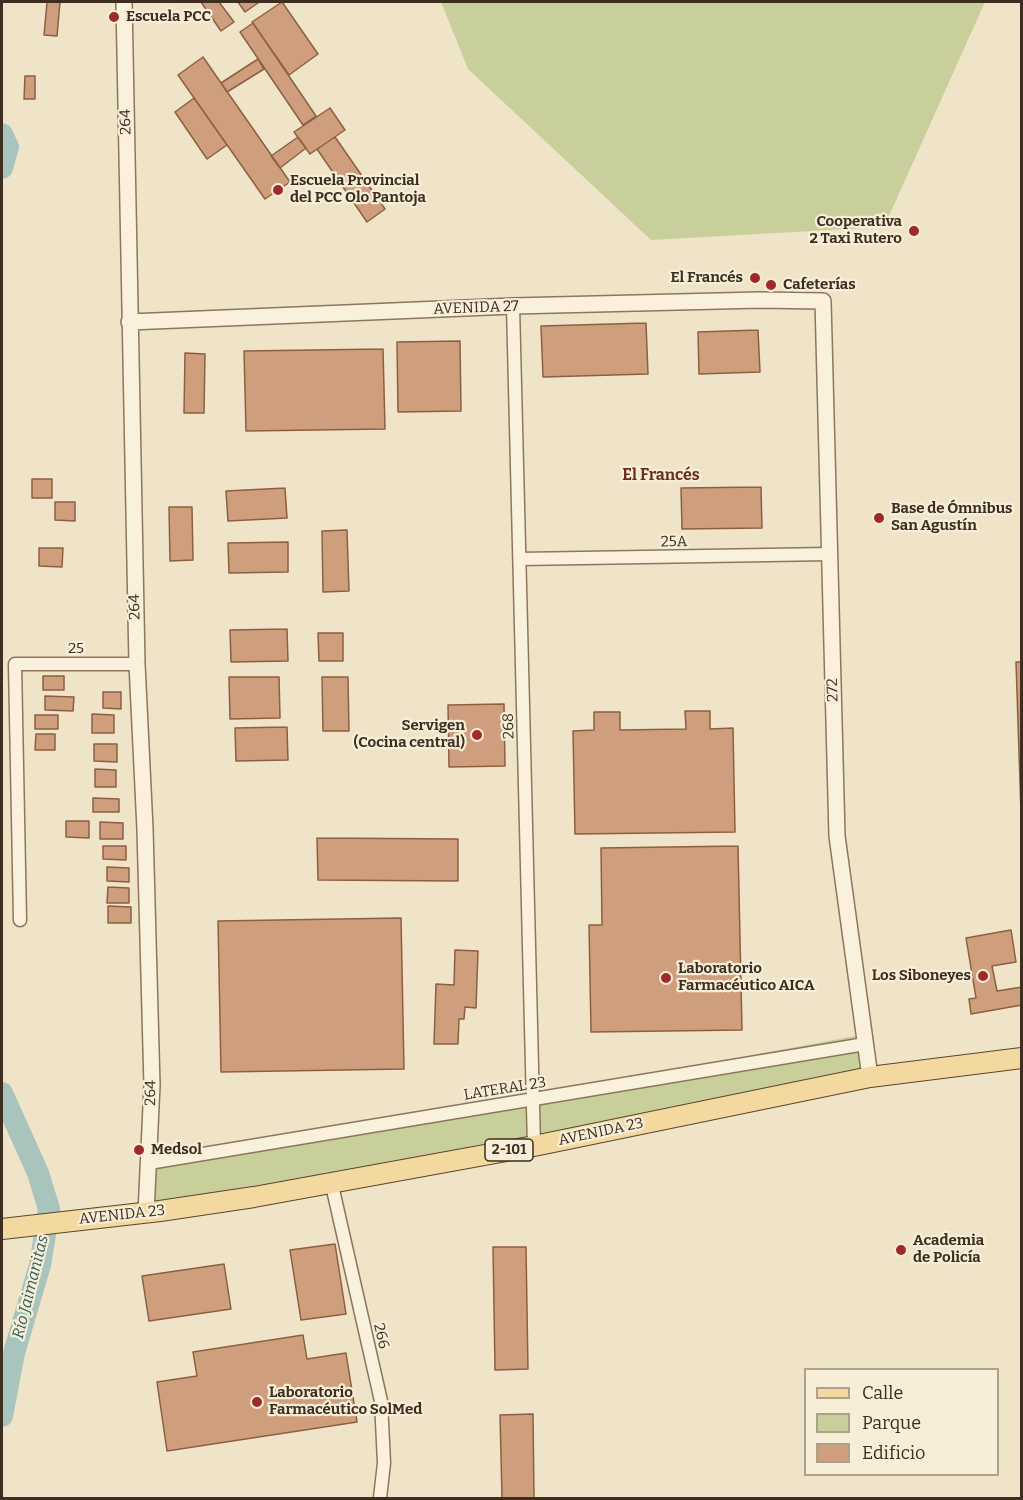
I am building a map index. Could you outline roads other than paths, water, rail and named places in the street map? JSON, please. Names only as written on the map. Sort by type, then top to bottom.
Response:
[{"type":"main road","name":"AVENIDA 23","points":[[6,1228],[146,1213],[254,1197],[331,1181],[534,1146],[870,1077],[1022,1058]]},
{"type":"street","name":"264","points":[[124,2],[137,664],[145,829],[152,1085],[146,1213]]},
{"type":"street","name":"AVENIDA 27","points":[[129,322],[513,306],[823,300]]},
{"type":"street","name":"272","points":[[823,300],[837,836],[870,1077]]},
{"type":"street","name":"268","points":[[513,306],[534,1146]]},
{"type":"street","name":"25A","points":[[520,559],[830,554]]},
{"type":"street","name":"25","points":[[20,920],[15,664],[137,664]]},
{"type":"street","name":"LATERAL 23","points":[[149,1163],[865,1044]]},
{"type":"street","name":"266","points":[[331,1181],[381,1401],[384,1463],[380,1498]]},
{"type":"waterway","name":"Río Jaimanitas","points":[[2,134],[8,147],[2,168]]},
{"type":"waterway","name":"Río Jaimanitas","points":[[2,1093],[38,1173],[49,1209],[40,1265],[14,1353],[2,1416]]},
{"type":"place","name":"Escuela PCC","points":[[114,17]]},
{"type":"place","name":"Escuela Provincial del PCC Olo Pantoja","points":[[278,190]]},
{"type":"place","name":"Cooperativa 2 Taxi Rutero","points":[[914,231]]},
{"type":"place","name":"El Francés","points":[[755,278]]},
{"type":"place","name":"Cafeterías","points":[[771,285]]},
{"type":"place","name":"Base de Ómnibus San Agustín","points":[[879,518]]},
{"type":"place","name":"Servigen (Cocina central)","points":[[477,735]]},
{"type":"place","name":"Los Siboneyes","points":[[983,976]]},
{"type":"place","name":"Laboratorio Farmacéutico AICA","points":[[666,978]]},
{"type":"place","name":"Medsol","points":[[139,1150]]},
{"type":"place","name":"Academia de Policía","points":[[901,1250]]},
{"type":"place","name":"Laboratorio Farmacéutico SolMed","points":[[257,1402]]},
{"type":"district","name":"El Francés","points":[[661,476]]}]
